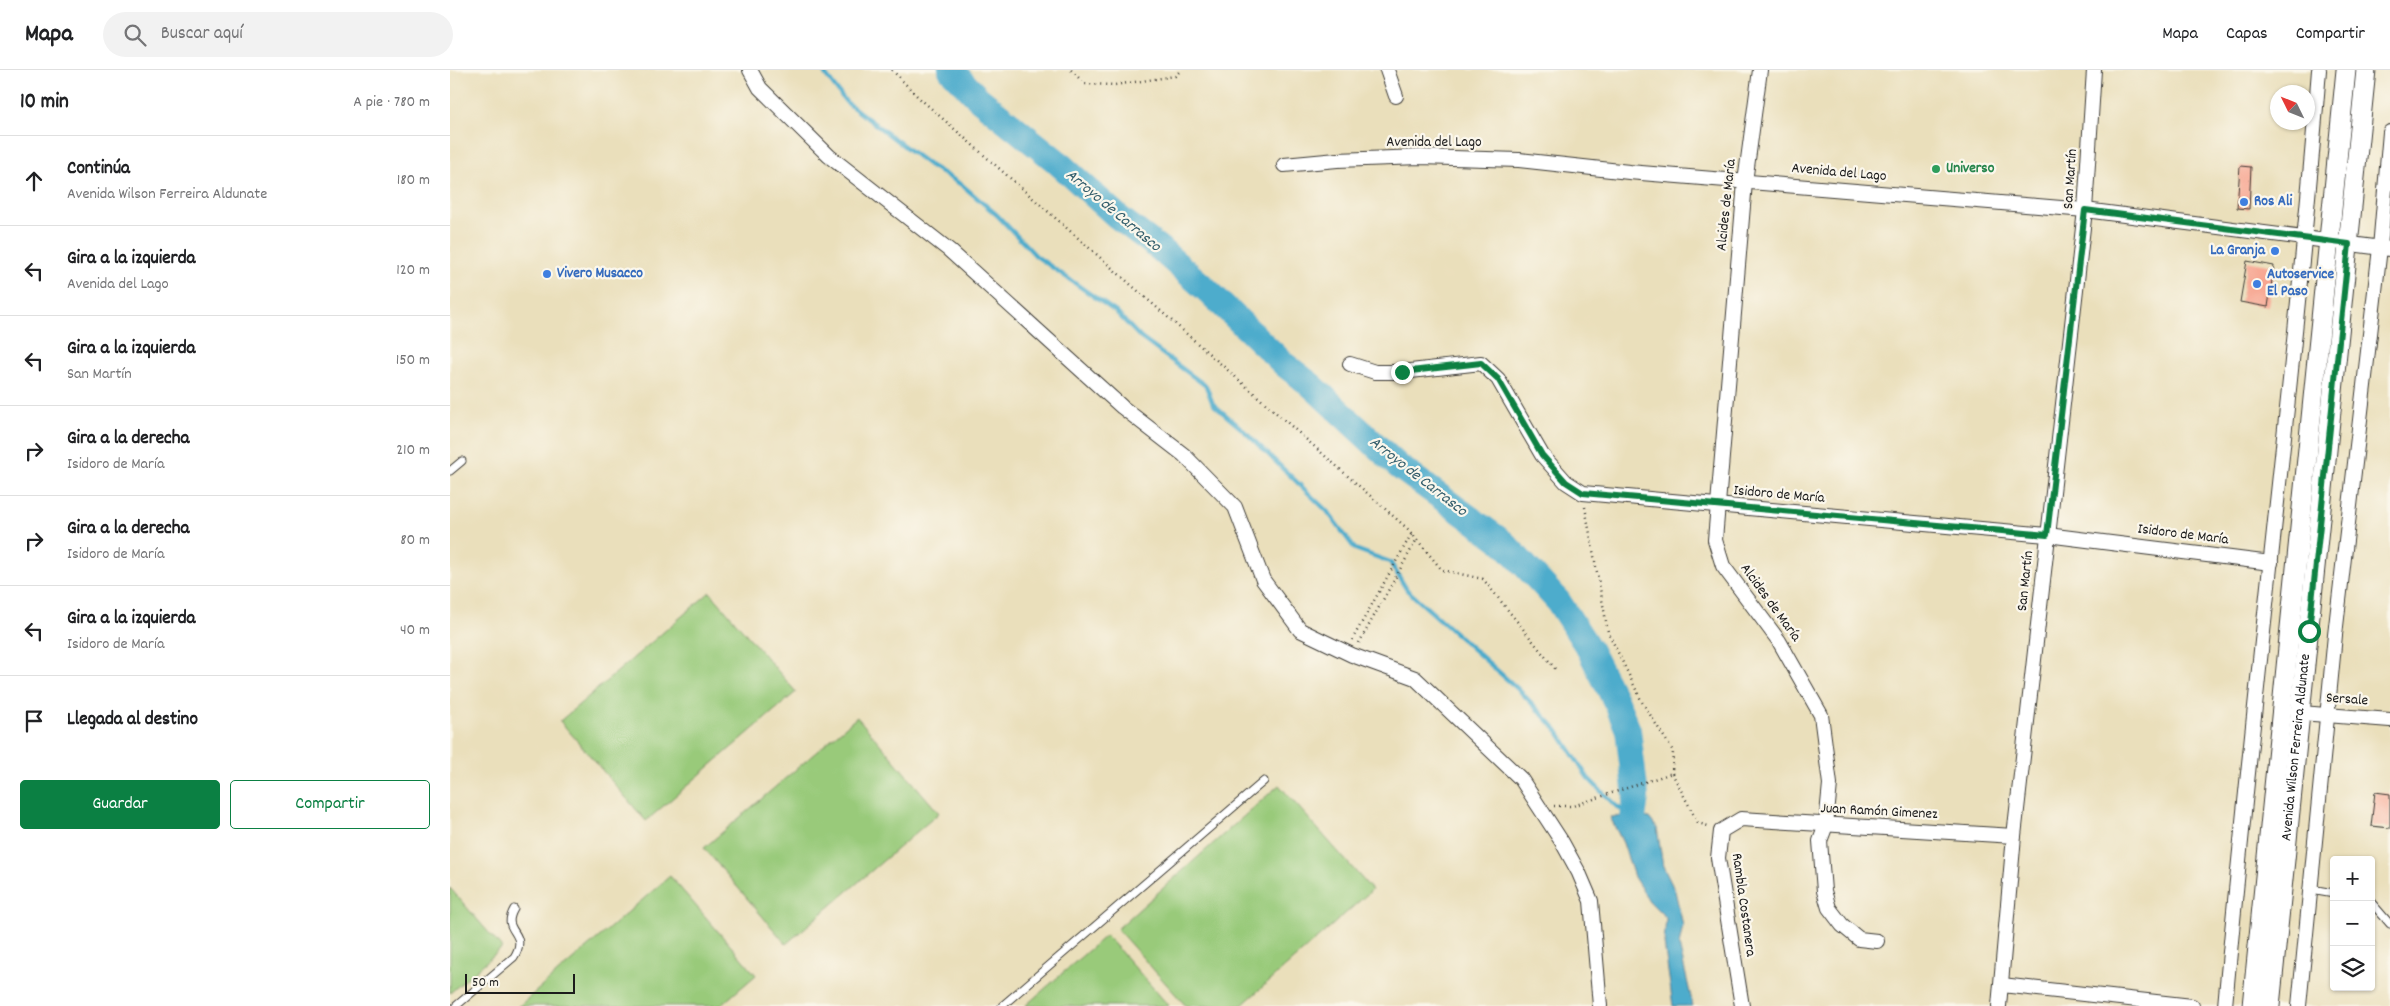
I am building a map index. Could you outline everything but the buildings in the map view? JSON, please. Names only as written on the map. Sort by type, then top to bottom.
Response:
[{"type":"main road","name":"Avenida Wilson Ferreira Aldunate","points":[[2252,1006],[2346,70]]},
{"type":"main road","name":"Avenida Wilson Ferreira Aldunate","points":[[2270,1006],[2366,70]]},
{"type":"street","points":[[750,70],[760,88],[830,156],[949,250],[1115,400],[1184,455],[1235,507],[1262,580],[1300,630],[1349,654],[1415,678],[1521,779],[1562,842],[1579,873],[1591,901],[1600,1006]]},
{"type":"street","points":[[1387,70],[1396,96]]},
{"type":"street","name":"Alcides de María","points":[[1760,70],[1745,182],[1716,506],[1715,540],[1723,566],[1779,641],[1807,687],[1821,715],[1830,784],[1826,825],[1820,841],[1824,891],[1829,908],[1842,925],[1859,939],[1877,941]]},
{"type":"street","name":"San Martín","points":[[1999,1006],[2014,836],[2085,210],[2094,70]]},
{"type":"street","points":[[2225,1006],[2238,858],[2271,563],[2319,70]]},
{"type":"street","name":"Avenida Wilson Ferreira Aldunate","points":[[2299,1006],[2327,714],[2385,249],[2390,132]]},
{"type":"street","name":"Avenida del Lago","points":[[1284,165],[1420,157],[1519,160],[1745,182],[2085,210],[2385,249]]},
{"type":"street","points":[[1350,364],[1375,372],[1402,372],[1481,363],[1498,379],[1542,455],[1566,482],[1583,493]]},
{"type":"street","name":"Isidoro de María","points":[[1583,493],[2047,535],[2271,563]]},
{"type":"street","name":"Sersale","points":[[2301,713],[2390,720]]},
{"type":"street","name":"Juan Ramón Gimenez","points":[[1721,831],[1741,819],[2014,836]]},
{"type":"street","name":"Rambla Costanera","points":[[1721,831],[1718,858],[1742,1006]]},
{"type":"street","points":[[2002,986],[2192,1006]]},
{"type":"lane","points":[[450,471],[462,461]]},
{"type":"lane","points":[[1002,1006],[1264,781]]},
{"type":"lane","points":[[2310,889],[2330,892]]},
{"type":"lane","points":[[2375,907],[2390,924]]},
{"type":"lane","points":[[456,1006],[514,957],[520,948],[520,939],[509,925],[510,916],[514,909]]},
{"type":"path","points":[[892,70],[924,103],[1412,534],[1442,570],[1483,579],[1556,670]]},
{"type":"path","points":[[1071,70],[1085,84],[1115,85],[1175,76],[1181,70]]},
{"type":"path","points":[[1583,493],[1608,632],[1642,702],[1673,751],[1672,773],[1698,823],[1721,831]]},
{"type":"path","points":[[1349,654],[1365,618],[1412,534]]},
{"type":"path","points":[[1349,654],[1371,622],[1417,539]]},
{"type":"path","points":[[1573,806],[1672,773]]},
{"type":"green space","points":[[710,592],[796,692],[646,821],[560,721]]},
{"type":"green space","points":[[857,717],[939,813],[786,944],[704,848]]},
{"type":"green space","points":[[1279,785],[1372,890],[1241,1006],[1186,1006],[1117,929]]},
{"type":"green space","points":[[670,876],[756,975],[720,1006],[519,1006]]},
{"type":"green space","points":[[450,888],[502,948],[450,993]]},
{"type":"green space","points":[[1106,935],[1169,1006],[1025,1006]]},
{"type":"water","points":[[1632,816],[1649,818],[1657,828],[1663,866],[1675,891],[1683,925],[1679,945],[1693,1006],[1673,1006],[1664,943],[1666,918],[1649,901],[1634,877],[1623,843],[1610,817]]},
{"type":"waterway","points":[[822,70],[846,102],[929,165],[962,185],[997,215],[1036,256],[1116,312],[1141,338],[1206,386],[1213,404],[1242,429],[1327,511],[1355,549],[1390,562],[1407,590],[1519,690],[1557,730],[1588,778],[1616,806],[1632,816]]},
{"type":"waterway","name":"Arroyo de Carrasco","points":[[951,70],[979,99],[1055,160],[1118,217],[1160,249],[1207,290],[1285,365],[1311,385],[1398,466],[1504,543],[1558,601],[1589,649],[1628,730],[1636,797],[1632,825],[1640,850]]},
{"type":"place","name":"Universo","points":[[1936,169]]},
{"type":"place","name":"Ros Ali","points":[[2244,202]]},
{"type":"place","name":"La Granja","points":[[2275,251]]},
{"type":"place","name":"Vivero Musacco","points":[[547,274]]},
{"type":"place","name":"Autoservice El Paso","points":[[2257,284]]},
{"type":"route","points":[[1402,372],[1481,363],[1498,379],[1542,455],[1566,482],[1583,493],[2047,535],[2085,210],[2349,244],[2309,631]]}]
